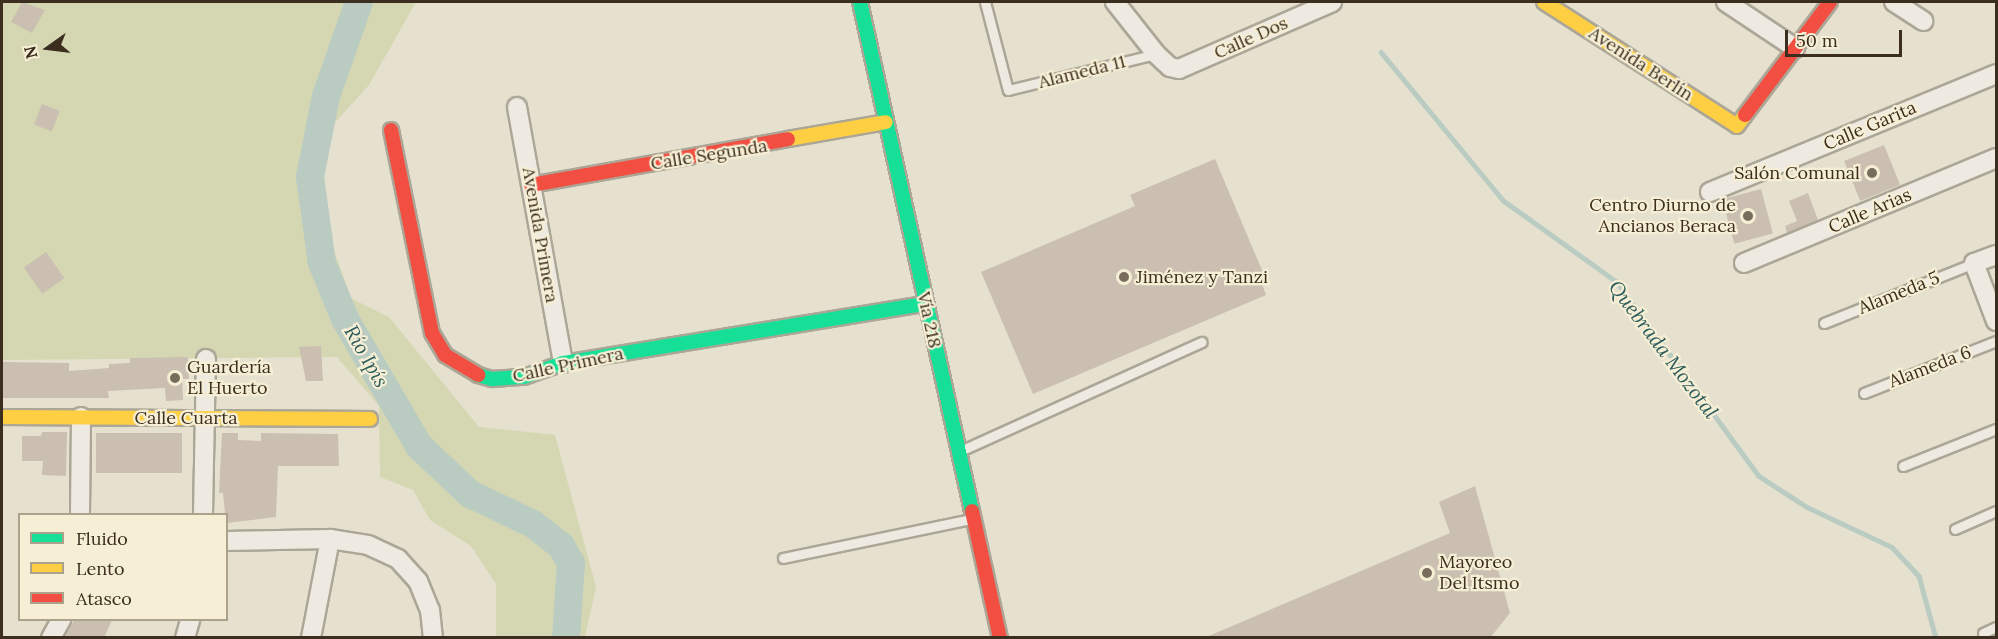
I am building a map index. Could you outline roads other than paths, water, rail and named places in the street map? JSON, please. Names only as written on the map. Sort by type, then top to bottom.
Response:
[{"type":"street","name":"Vía 218","points":[[860,2],[1000,638]]},
{"type":"street","points":[[1115,2],[1156,54]]},
{"type":"street","name":"Calle Dos","points":[[1156,54],[1170,67],[1191,65],[1332,2]]},
{"type":"street","name":"Avenida Berlín","points":[[1544,2],[1737,126],[1795,48]]},
{"type":"street","points":[[1726,2],[1795,48],[1830,2]]},
{"type":"street","points":[[1894,2],[1923,21]]},
{"type":"street","name":"Calle Garita","points":[[1710,192],[1996,74]]},
{"type":"street","name":"Avenida Primera","points":[[517,107],[563,363]]},
{"type":"street","name":"Calle Segunda","points":[[531,185],[886,122]]},
{"type":"street","name":"Calle Primera","points":[[391,130],[432,333],[445,355],[468,372],[492,379],[524,377],[563,363],[925,304]]},
{"type":"street","name":"Calle Arias","points":[[1744,263],[1996,158]]},
{"type":"street","points":[[1996,255],[1974,263],[1996,321]]},
{"type":"street","points":[[203,513],[206,359]]},
{"type":"street","name":"Calle Cuarta","points":[[2,417],[370,418]]},
{"type":"street","points":[[80,513],[81,417]]},
{"type":"street","points":[[228,541],[330,539],[368,545],[398,559],[418,581],[430,610],[433,638]]},
{"type":"street","points":[[311,638],[330,539]]},
{"type":"street","points":[[51,638],[60,621]]},
{"type":"street","points":[[185,638],[190,621]]},
{"type":"lane","name":"Alameda 11","points":[[985,2],[1008,90],[1156,54]]},
{"type":"lane","name":"Alameda 5","points":[[1824,323],[1974,263]]},
{"type":"lane","name":"Alameda 6","points":[[1864,393],[1996,341]]},
{"type":"lane","points":[[958,452],[1201,342]]},
{"type":"lane","points":[[1903,466],[1996,429]]},
{"type":"lane","points":[[1955,529],[1996,511]]},
{"type":"lane","points":[[783,558],[973,519]]},
{"type":"lane","points":[[1983,633],[1996,627]]},
{"type":"waterway","name":"Río Ipís","points":[[359,2],[326,96],[310,177],[322,263],[345,319],[419,446],[470,494],[533,524],[561,546],[571,563],[566,638]]},
{"type":"waterway","name":"Quebrada Mozotal","points":[[1381,52],[1504,201],[1617,282],[1759,476],[1807,507],[1892,547],[1919,576],[1936,638]]},
{"type":"place","name":"Salón Comunal","points":[[1872,173]]},
{"type":"place","name":"Centro Diurno de Ancianos Beraca","points":[[1748,216]]},
{"type":"place","name":"Jiménez y Tanzi","points":[[1124,277]]},
{"type":"place","name":"Guardería El Huerto","points":[[175,378]]},
{"type":"place","name":"Mayoreo Del Itsmo","points":[[1427,573]]}]
